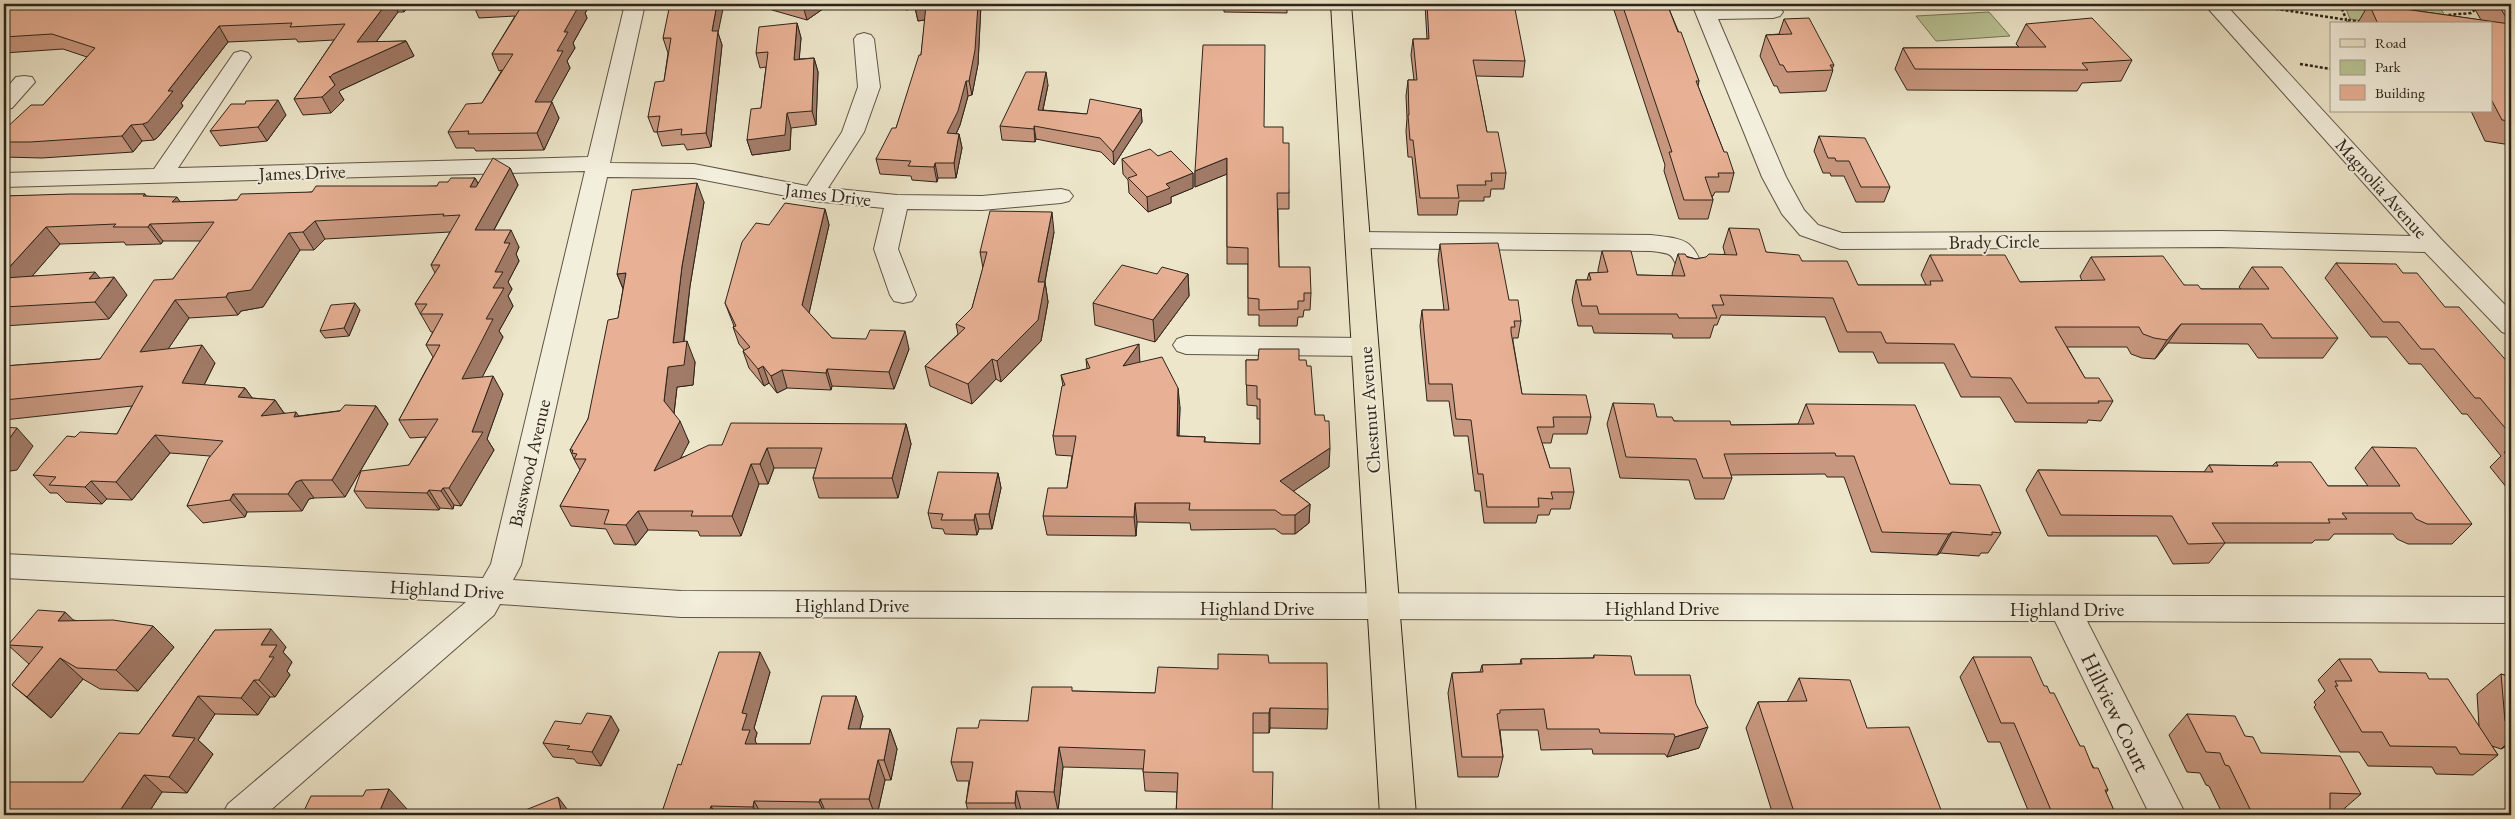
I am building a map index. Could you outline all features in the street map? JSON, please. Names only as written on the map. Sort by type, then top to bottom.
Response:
[{"type":"main road","name":"Chestnut Avenue","points":[[1342,4],[1398,815]]},
{"type":"street","name":"Basswood Avenue","points":[[240,815],[483,606],[506,565],[635,4]]},
{"type":"street","name":"Magnolia Avenue","points":[[2214,4],[2432,244],[2508,320]]},
{"type":"street","points":[[1704,8],[1773,12]]},
{"type":"street","name":"Brady Circle","points":[[1704,8],[1774,177],[1794,214],[1809,230],[1840,241],[2221,239],[2432,244]]},
{"type":"street","points":[[813,194],[853,132],[869,87],[864,39]]},
{"type":"street","points":[[161,176],[242,57]]},
{"type":"street","points":[[4,104],[24,82]]},
{"type":"street","name":"James Drive","points":[[4,180],[598,167],[694,171],[813,194],[897,202],[982,203],[1061,196]]},
{"type":"street","points":[[897,202],[886,249],[903,295]]},
{"type":"street","points":[[1358,240],[1651,243],[1674,246],[1686,253],[1691,270]]},
{"type":"street","points":[[1186,345],[1365,347]]},
{"type":"street","name":"Highland Drive","points":[[4,566],[493,591],[681,604],[1383,608],[2511,610]]},
{"type":"street","name":"Hillview Court","points":[[2065,609],[2168,815]]},
{"type":"path","points":[[2241,4],[2365,22]]},
{"type":"path","points":[[2270,4],[2272,8]]},
{"type":"path","points":[[2319,4],[2341,5],[2347,20]]},
{"type":"path","points":[[2471,13],[2478,8],[2477,4]]},
{"type":"path","points":[[2449,18],[2448,15],[2471,13],[2480,16]]},
{"type":"path","points":[[2441,18],[2449,18]]},
{"type":"path","points":[[2449,18],[2451,22]]},
{"type":"path","points":[[2296,64],[2330,69]]},
{"type":"green space","points":[[2344,4],[2438,4],[2445,16],[2400,22],[2371,22],[2350,19]]},
{"type":"green space","points":[[1989,12],[2010,36],[1936,41],[1916,16]]},
{"type":"building","points":[[4,4],[386,4],[357,42],[406,41],[329,76],[335,85],[322,97],[294,99],[345,24],[290,27],[292,23],[219,26],[168,91],[173,91],[148,122],[131,125],[122,136],[4,142],[4,130],[31,105],[43,105],[95,48],[52,34],[4,37]]},
{"type":"building","points":[[523,4],[580,4],[564,32],[568,32],[557,51],[563,51],[535,102],[552,102],[537,133],[468,134],[469,131],[448,132],[466,104],[482,103],[513,54],[492,54]]},
{"type":"building","points":[[670,4],[717,4],[712,31],[718,31],[706,133],[681,135],[682,129],[657,132],[660,116],[648,117],[655,82],[664,81],[671,38],[663,38]]},
{"type":"building","points":[[914,4],[978,4],[975,50],[969,81],[966,81],[958,111],[947,133],[959,134],[954,163],[935,163],[934,167],[908,166],[911,161],[876,159],[892,128],[896,128],[919,55],[921,55],[926,5],[915,7]]},
{"type":"building","points":[[1427,4],[1496,4],[1497,8],[1515,9],[1525,61],[1473,60],[1487,132],[1498,132],[1506,173],[1491,173],[1492,181],[1485,181],[1486,185],[1457,185],[1459,198],[1420,198],[1413,140],[1410,140],[1408,80],[1417,80],[1413,39],[1429,39]]},
{"type":"building","points":[[1622,4],[1667,4],[1678,32],[1681,32],[1699,81],[1696,81],[1724,152],[1727,152],[1734,173],[1718,173],[1719,177],[1705,177],[1713,200],[1684,200],[1669,152],[1672,152]]},
{"type":"building","points":[[2369,4],[2510,24],[2498,4],[2511,4],[2511,121],[2502,120],[2492,101],[2492,22],[2377,22]]},
{"type":"building","points":[[1809,18],[1834,65],[1830,65],[1833,70],[1787,72],[1783,65],[1780,65],[1766,35],[1792,34],[1784,19]]},
{"type":"building","points":[[2092,18],[2132,60],[2082,63],[2088,70],[1915,69],[1903,48],[2046,47],[2026,24]]},
{"type":"building","points":[[797,23],[794,60],[814,58],[812,111],[787,113],[785,135],[747,140],[751,109],[761,108],[768,52],[756,53],[759,27]]},
{"type":"building","points":[[1203,45],[1265,45],[1264,127],[1283,127],[1283,143],[1289,143],[1289,193],[1277,193],[1279,267],[1310,267],[1311,293],[1304,293],[1304,301],[1298,301],[1298,309],[1259,310],[1259,299],[1248,298],[1248,248],[1227,247],[1227,158],[1195,171]]},
{"type":"building","points":[[1026,72],[1046,72],[1038,110],[1087,114],[1090,99],[1141,109],[1113,152],[1100,138],[1034,126],[1034,129],[1000,126]]},
{"type":"building","points":[[278,100],[258,127],[210,131],[231,104],[245,104],[246,101]]},
{"type":"building","points":[[1819,136],[1865,138],[1890,187],[1861,187],[1849,161],[1836,161],[1835,158],[1828,158]]},
{"type":"building","points":[[1150,149],[1158,156],[1171,151],[1193,173],[1166,184],[1170,188],[1147,197],[1128,178],[1137,175],[1122,159]]},
{"type":"building","points":[[493,158],[510,168],[475,230],[511,230],[504,243],[510,243],[495,272],[503,272],[493,288],[504,288],[486,319],[493,319],[462,379],[493,376],[472,432],[483,432],[449,488],[443,488],[441,491],[429,490],[427,493],[354,491],[361,471],[409,465],[438,419],[399,420],[440,345],[426,345],[443,314],[420,314],[427,304],[415,304],[440,265],[431,265],[460,215],[443,216],[444,214],[315,221],[303,232],[289,233],[251,290],[228,293],[226,297],[175,300],[140,352],[202,345],[182,383],[245,388],[238,397],[275,400],[261,416],[296,412],[294,417],[340,411],[345,405],[376,406],[332,480],[301,480],[296,482],[288,494],[233,494],[230,500],[187,506],[208,459],[223,441],[155,435],[116,482],[91,481],[85,487],[49,485],[56,477],[33,475],[67,436],[75,437],[80,432],[117,434],[143,386],[4,400],[4,366],[100,359],[154,280],[173,279],[214,222],[150,224],[148,227],[113,227],[116,224],[46,227],[4,273],[4,196],[145,194],[143,196],[177,197],[172,202],[237,200],[241,194],[312,192],[316,186],[437,186],[439,182],[448,182],[451,178],[475,178],[470,187],[476,187]]},
{"type":"building","points":[[697,183],[682,266],[673,343],[687,341],[684,365],[668,367],[664,401],[680,421],[654,471],[709,445],[722,445],[731,423],[906,424],[892,478],[813,478],[822,448],[767,448],[760,464],[751,464],[732,516],[691,516],[693,511],[638,511],[626,525],[604,524],[609,510],[560,506],[586,459],[574,459],[577,454],[572,453],[573,450],[570,450],[588,419],[608,320],[618,318],[626,273],[617,274],[632,190]]},
{"type":"building","points":[[785,203],[825,209],[802,305],[832,338],[866,339],[870,330],[905,331],[889,372],[827,369],[826,373],[782,370],[771,376],[763,366],[758,369],[743,351],[750,347],[733,327],[736,326],[725,303],[742,242],[756,223],[769,225]]},
{"type":"building","points":[[990,211],[1052,212],[1038,282],[1045,282],[1038,320],[997,361],[992,359],[968,384],[925,366],[965,328],[956,324],[972,308],[987,252],[980,252]]},
{"type":"building","points":[[1729,228],[1759,229],[1766,252],[1799,255],[1802,261],[1847,261],[1858,285],[1931,285],[1930,281],[1943,281],[1930,255],[2005,255],[2020,282],[2105,280],[2091,257],[2163,256],[2184,285],[2198,285],[2201,289],[2269,289],[2252,267],[2282,267],[2338,338],[2272,338],[2262,324],[2181,324],[2167,340],[2143,334],[2139,327],[2055,327],[2085,378],[2099,378],[2113,401],[2098,401],[2099,403],[2027,403],[2011,378],[1971,377],[1954,344],[1886,343],[1881,332],[1847,332],[1833,298],[1720,295],[1724,305],[1712,305],[1717,318],[1679,318],[1677,314],[1599,314],[1597,306],[1582,306],[1576,280],[1591,280],[1589,273],[1608,272],[1602,251],[1631,251],[1637,275],[1685,276],[1678,254],[1685,254],[1687,257],[1696,259],[1706,257],[1709,254],[1737,255]]},
{"type":"building","points":[[1498,243],[1509,300],[1518,300],[1521,321],[1514,321],[1515,327],[1511,327],[1511,332],[1522,394],[1586,395],[1591,417],[1553,417],[1554,427],[1537,427],[1550,468],[1570,468],[1574,492],[1551,492],[1553,499],[1538,498],[1539,507],[1487,507],[1483,474],[1478,474],[1471,420],[1456,419],[1452,384],[1429,384],[1422,310],[1449,310],[1440,244]]},
{"type":"building","points":[[2336,263],[2396,264],[2403,273],[2417,273],[2445,307],[2459,307],[2511,366],[2511,435],[2480,398],[2475,398],[2434,349],[2421,349],[2399,322],[2383,322]]},
{"type":"building","points":[[1122,265],[1157,274],[1162,267],[1188,274],[1153,320],[1093,303]]},
{"type":"building","points":[[95,272],[89,279],[114,277],[95,302],[4,307],[4,278]]},
{"type":"building","points":[[355,303],[344,328],[320,331],[331,305]]},
{"type":"building","points":[[1139,344],[1123,366],[1162,357],[1178,388],[1177,436],[1205,437],[1204,442],[1260,444],[1260,399],[1257,399],[1257,386],[1246,385],[1246,360],[1258,360],[1259,349],[1299,349],[1299,360],[1306,360],[1307,366],[1311,366],[1315,415],[1324,415],[1325,421],[1329,421],[1330,448],[1280,481],[1310,504],[1295,515],[1282,515],[1275,510],[1189,510],[1190,503],[1135,503],[1134,517],[1043,516],[1048,488],[1067,488],[1076,436],[1053,436],[1062,386],[1065,385],[1061,375],[1090,368],[1086,359]]},
{"type":"building","points":[[1613,403],[1654,404],[1657,417],[1672,417],[1674,421],[1730,421],[1731,425],[1814,424],[1806,404],[1915,405],[1950,484],[1980,485],[2001,533],[1992,532],[1992,535],[1952,532],[1949,534],[1882,532],[1854,456],[1836,456],[1835,453],[1724,454],[1732,478],[1703,478],[1696,459],[1626,457]]},
{"type":"building","points":[[4,427],[17,428],[4,446]]},
{"type":"building","points":[[2372,447],[2416,448],[2472,524],[2427,524],[2416,519],[2412,513],[2342,513],[2347,519],[2328,519],[2330,523],[2212,523],[2225,543],[2188,544],[2172,516],[2061,515],[2038,470],[2213,472],[2209,465],[2278,466],[2276,462],[2311,462],[2328,486],[2400,486]]},
{"type":"building","points":[[2504,452],[2511,452],[2511,461]]},
{"type":"building","points":[[938,472],[998,473],[989,514],[975,514],[974,520],[941,520],[943,514],[928,513]]},
{"type":"building","points":[[38,610],[65,612],[58,621],[113,620],[153,626],[116,670],[77,668],[60,658],[27,697],[12,685],[43,647],[8,645]]},
{"type":"building","points":[[271,629],[261,645],[277,645],[269,657],[274,657],[259,680],[254,680],[241,698],[198,696],[172,736],[195,738],[169,777],[144,775],[117,815],[4,815],[4,782],[83,782],[119,733],[139,734],[215,630]]},
{"type":"building","points":[[719,652],[760,652],[742,713],[747,714],[742,730],[750,730],[745,744],[810,744],[822,696],[856,696],[848,729],[890,729],[884,760],[878,760],[869,799],[820,799],[819,802],[754,801],[753,807],[711,806],[710,810],[690,810],[689,813],[662,812],[678,764],[681,765]]},
{"type":"building","points":[[1218,654],[1268,655],[1269,663],[1327,663],[1328,709],[1270,708],[1269,713],[1253,713],[1253,772],[1273,772],[1272,814],[1311,815],[1176,815],[1178,773],[1143,772],[1145,750],[1059,747],[1054,792],[1016,791],[1015,803],[966,803],[973,762],[951,762],[957,728],[978,728],[980,720],[1028,721],[1032,687],[1072,687],[1072,691],[1155,693],[1158,667],[1218,669]]},
{"type":"building","points":[[1594,655],[1631,656],[1635,675],[1690,675],[1696,704],[1708,727],[1675,737],[1674,734],[1600,733],[1599,729],[1547,729],[1544,709],[1500,710],[1500,713],[1497,714],[1503,757],[1462,757],[1452,673],[1483,672],[1482,665],[1522,664],[1521,659],[1594,658]]},
{"type":"building","points":[[1973,657],[2031,657],[2044,686],[2047,686],[2050,693],[2054,693],[2080,746],[2084,746],[2093,768],[2098,768],[2116,815],[2053,815],[2014,723],[2001,723]]},
{"type":"building","points":[[2339,659],[2371,659],[2379,672],[2426,673],[2429,679],[2448,679],[2498,755],[2460,754],[2456,747],[2390,746],[2382,732],[2362,732],[2335,686],[2338,686],[2335,681],[2352,681]]},
{"type":"building","points":[[2501,674],[2511,677],[2511,723],[2505,721]]},
{"type":"building","points":[[1799,678],[1850,680],[1867,728],[1909,727],[1943,815],[1795,815],[1758,702],[1807,701]]},
{"type":"building","points":[[587,713],[611,716],[592,752],[567,749],[570,746],[543,743],[555,721],[581,724]]},
{"type":"building","points":[[2187,714],[2235,716],[2245,736],[2253,737],[2261,753],[2340,756],[2361,794],[2330,793],[2330,815],[2251,811],[2229,766],[2225,765],[2220,753],[2206,752]]},
{"type":"building","points":[[389,789],[378,815],[302,815],[311,796],[363,796],[366,790]]},
{"type":"building","points":[[558,797],[562,815],[513,815]]}]
